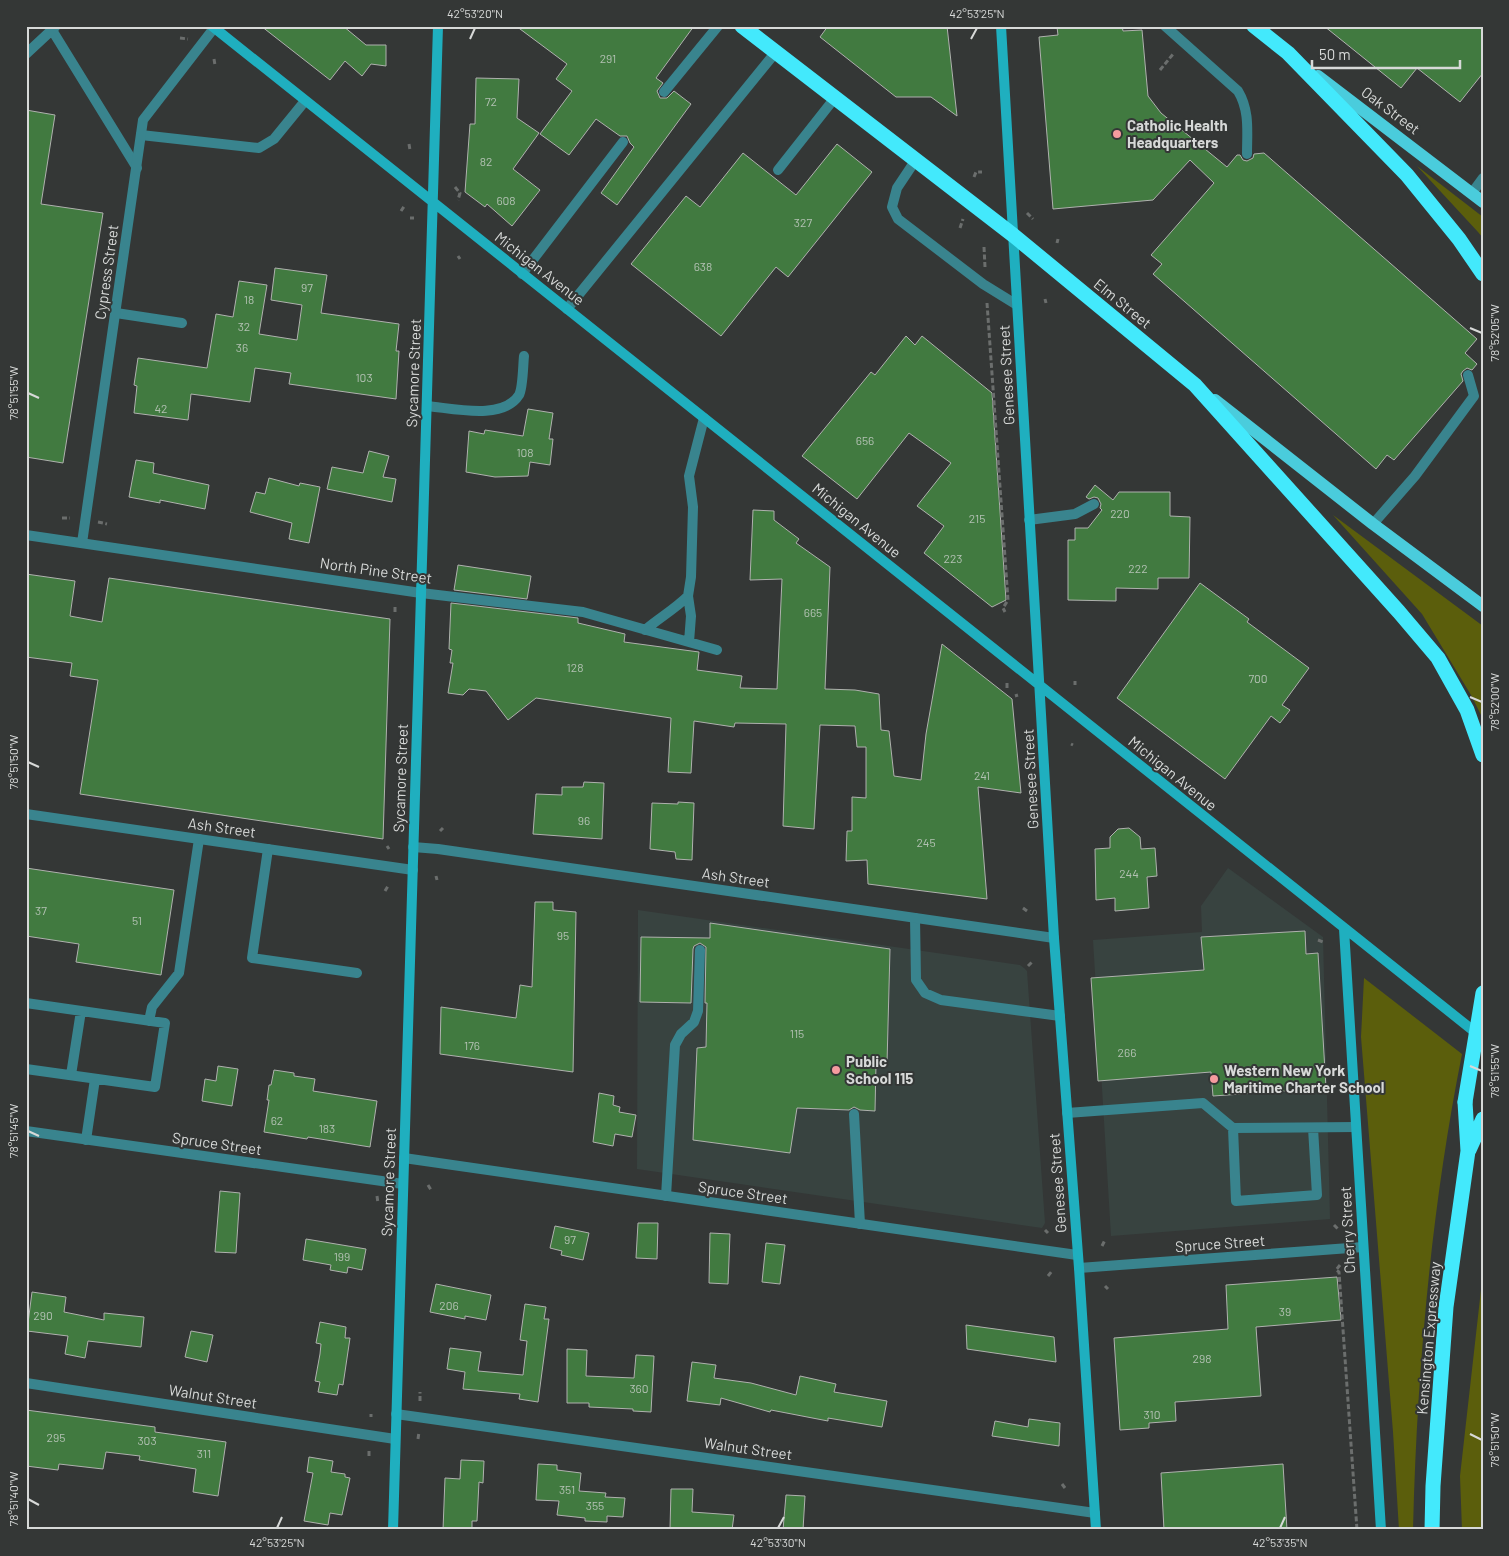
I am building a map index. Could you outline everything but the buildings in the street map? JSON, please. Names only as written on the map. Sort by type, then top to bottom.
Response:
[{"type":"highway","name":"Elm Street","points":[[742,26],[1012,235],[1195,385]]},
{"type":"highway","name":"Oak Street","points":[[1254,26],[1288,53]]},
{"type":"highway","points":[[1288,53],[1407,175],[1459,239],[1483,274]]},
{"type":"highway","points":[[1195,385],[1400,612],[1438,658],[1467,710],[1483,755]]},
{"type":"highway","points":[[1468,1151],[1465,1102],[1483,993]]},
{"type":"highway","points":[[1468,1151],[1483,1119]]},
{"type":"highway","name":"Kensington Expressway","points":[[1432,1530],[1433,1486],[1446,1307],[1468,1151]]},
{"type":"main road","name":"Oak Street","points":[[1288,53],[1483,202]]},
{"type":"main road","name":"Elm Street","points":[[1195,385],[1373,524],[1483,606]]},
{"type":"street","name":"Sycamore Street","points":[[393,1530],[438,26]]},
{"type":"street","points":[[664,92],[718,26]]},
{"type":"street","name":"Genesee Street","points":[[1001,26],[1054,938],[1079,1268],[1096,1530]]},
{"type":"street","points":[[1165,26],[1238,91],[1244,101],[1247,112],[1247,154]]},
{"type":"street","name":"Michigan Avenue","points":[[213,27],[1483,1038]]},
{"type":"street","name":"Cypress Street","points":[[82,542],[144,120],[213,27]]},
{"type":"street","points":[[26,54],[54,28],[137,168]]},
{"type":"street","points":[[567,309],[776,53]]},
{"type":"street","points":[[778,170],[834,99]]},
{"type":"street","points":[[141,134],[258,148],[274,138],[305,101]]},
{"type":"street","points":[[522,274],[623,142]]},
{"type":"street","points":[[915,161],[897,188],[892,207],[898,219],[986,287],[1017,305]]},
{"type":"street","points":[[1472,194],[1483,178]]},
{"type":"street","points":[[116,313],[182,323]]},
{"type":"street","points":[[426,406],[490,412],[507,406],[520,394],[524,356]]},
{"type":"street","points":[[1373,524],[1415,476],[1474,396],[1468,375]]},
{"type":"street","points":[[689,642],[691,622],[688,596],[691,577],[693,508],[689,476],[704,418]]},
{"type":"street","points":[[1030,520],[1075,514],[1094,504]]},
{"type":"street","name":"North Pine Street","points":[[26,535],[421,592],[583,612],[717,650]]},
{"type":"street","points":[[645,630],[659,618],[678,607],[688,596]]},
{"type":"street","name":"Ash Street","points":[[26,814],[412,870]]},
{"type":"street","points":[[149,1021],[152,1007],[179,973],[199,839]]},
{"type":"street","name":"Ash Street","points":[[413,847],[1054,938]]},
{"type":"street","points":[[268,849],[252,958],[357,973]]},
{"type":"street","points":[[915,918],[916,980],[926,993],[941,1000],[1060,1016]]},
{"type":"street","name":"Cherry Street","points":[[1344,929],[1381,1530]]},
{"type":"street","points":[[666,1196],[675,1045],[681,1034],[694,1022],[698,1011],[700,950]]},
{"type":"street","points":[[26,1002],[165,1023],[155,1087],[26,1069]]},
{"type":"street","points":[[71,1075],[81,1011]]},
{"type":"street","points":[[86,1140],[95,1079]]},
{"type":"street","points":[[1067,1113],[1203,1103],[1233,1128],[1356,1127]]},
{"type":"street","points":[[854,1114],[860,1224]]},
{"type":"street","points":[[1233,1128],[1236,1201],[1317,1196],[1313,1128]]},
{"type":"street","name":"Spruce Street","points":[[26,1131],[403,1184]]},
{"type":"street","name":"Spruce Street","points":[[404,1158],[1077,1255]]},
{"type":"street","name":"Spruce Street","points":[[1079,1268],[1363,1247]]},
{"type":"street","name":"Walnut Street","points":[[26,1383],[395,1439]]},
{"type":"street","name":"Walnut Street","points":[[396,1414],[1094,1513]]},
{"type":"path","points":[[180,38],[188,39]]},
{"type":"path","points":[[1160,70],[1176,50]]},
{"type":"path","points":[[214,59],[215,65]]},
{"type":"path","points":[[409,144],[410,150]]},
{"type":"path","points":[[974,177],[976,172],[982,172]]},
{"type":"path","points":[[455,187],[460,193],[458,200]]},
{"type":"path","points":[[401,211],[405,205]]},
{"type":"path","points":[[1027,213],[1033,219]]},
{"type":"path","points":[[960,228],[963,219]]},
{"type":"path","points":[[987,250],[984,247],[1008,600],[1003,608],[1005,612]]},
{"type":"path","points":[[62,518],[70,518]]},
{"type":"path","points":[[97,522],[107,524]]},
{"type":"path","points":[[395,574],[396,566]]},
{"type":"path","points":[[395,606],[395,612]]},
{"type":"path","points":[[1007,683],[1007,690]]},
{"type":"path","points":[[384,891],[388,886]]},
{"type":"path","points":[[1023,908],[1027,911]]},
{"type":"path","points":[[1318,940],[1323,942]]},
{"type":"path","points":[[1028,966],[1032,962]]},
{"type":"path","points":[[428,1185],[431,1190]]},
{"type":"path","points":[[377,1196],[378,1203]]},
{"type":"path","points":[[1334,1225],[1339,1230]]},
{"type":"path","points":[[1102,1246],[1105,1240]]},
{"type":"path","name":"Cherry Street","points":[[1340,1266],[1336,1270],[1339,1272],[1357,1530]]},
{"type":"path","points":[[1048,1276],[1052,1271]]},
{"type":"path","points":[[420,1392],[420,1401]]},
{"type":"path","points":[[418,1439],[419,1432]]},
{"type":"path","points":[[1062,1484],[1065,1488]]},
{"type":"shaded area","points":[[1417,166],[1483,217],[1483,238],[1478,232]]},
{"type":"shaded area","points":[[1333,515],[1483,626],[1483,719],[1471,695],[1422,614]]},
{"type":"shaded area","name":"Western New York Maritime Charter School","points":[[1228,868],[1323,937],[1330,1219],[1111,1236],[1093,940],[1202,932],[1201,906]]},
{"type":"shaded area","name":"Public School 115","points":[[638,910],[1020,965],[1024,968],[1027,971],[1045,1223],[1042,1228],[637,1169]]},
{"type":"shaded area","points":[[1364,978],[1462,1054],[1442,1172],[1427,1290],[1418,1410],[1413,1530],[1399,1530],[1393,1432],[1361,1037]]},
{"type":"shaded area","points":[[1483,1272],[1483,1530],[1462,1530],[1460,1476]]},
{"type":"place","name":"Catholic Health Headquarters","points":[[1117,134]]},
{"type":"place","name":"Public School 115","points":[[836,1070]]},
{"type":"place","name":"Western New York Maritime Charter School","points":[[1214,1079]]}]
